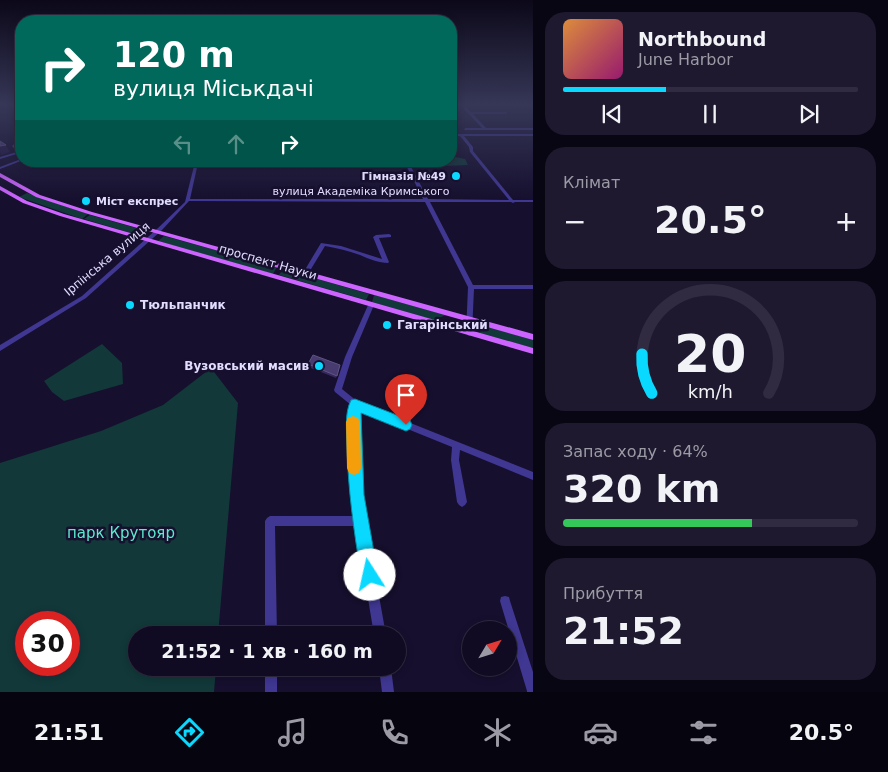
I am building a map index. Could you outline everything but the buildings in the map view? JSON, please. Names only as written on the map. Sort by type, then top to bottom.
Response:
[{"type":"main road","name":"проспект Науки","points":[[0,175],[19,187],[47,200],[533,337]]},
{"type":"main road","name":"проспект Науки","points":[[0,188],[35,206],[533,352]]},
{"type":"street","points":[[462,136],[471,147],[471,151],[513,202]]},
{"type":"street","points":[[0,158],[15,154]]},
{"type":"street","points":[[0,168],[15,162]]},
{"type":"street","points":[[188,200],[196,167]]},
{"type":"street","points":[[409,167],[471,287],[469,333]]},
{"type":"street","name":"вулиця Академіка Кримського","points":[[188,200],[533,201]]},
{"type":"street","name":"Ірпінська вулиця","points":[[0,348],[84,297],[157,232],[188,200]]},
{"type":"street","points":[[306,273],[323,244],[340,246],[361,255],[386,262],[376,237],[389,236]]},
{"type":"street","points":[[471,287],[533,287]]},
{"type":"street","points":[[371,305],[353,351],[342,371],[338,390],[355,404],[533,476]]},
{"type":"street","points":[[355,404],[353,422],[354,472],[360,521],[378,626]]},
{"type":"street","points":[[456,445],[455,460],[462,502]]},
{"type":"street","points":[[270,626],[270,521],[360,521]]},
{"type":"street","points":[[505,601],[533,691]]},
{"type":"street","points":[[271,676],[271,692]]},
{"type":"street","points":[[385,676],[388,692]]},
{"type":"green space","points":[[457,157],[465,159],[468,165],[457,165]]},
{"type":"green space","points":[[27,193],[88,214],[82,219],[19,197]]},
{"type":"green space","points":[[90,215],[147,231],[141,236],[84,219]]},
{"type":"green space","points":[[164,236],[277,267],[273,274],[158,241]]},
{"type":"green space","points":[[283,269],[369,294],[366,300],[279,275]]},
{"type":"green space","points":[[374,295],[446,315],[434,320],[372,302]]},
{"type":"green space","points":[[481,325],[533,340],[533,348],[480,333]]},
{"type":"green space","points":[[102,344],[122,363],[123,384],[64,401],[52,392],[44,381]]},
{"type":"green space","name":"парк Крутояр","points":[[211,368],[238,403],[219,626],[128,626],[128,676],[215,676],[214,692],[0,692],[0,463],[101,431],[163,405]]},
{"type":"slow traffic","points":[[353,422],[354,468]]},
{"type":"place","name":"Гімназія №49","points":[[456,176]]},
{"type":"place","name":"Міст експрес","points":[[86,201]]},
{"type":"place","name":"Тюльпанчик","points":[[130,305]]},
{"type":"place","name":"Гагарінський","points":[[387,325]]},
{"type":"place","name":"Вузовський масив","points":[[319,366]]},
{"type":"route","points":[[370,575],[356,495],[353,422],[355,404],[406,425]]}]
